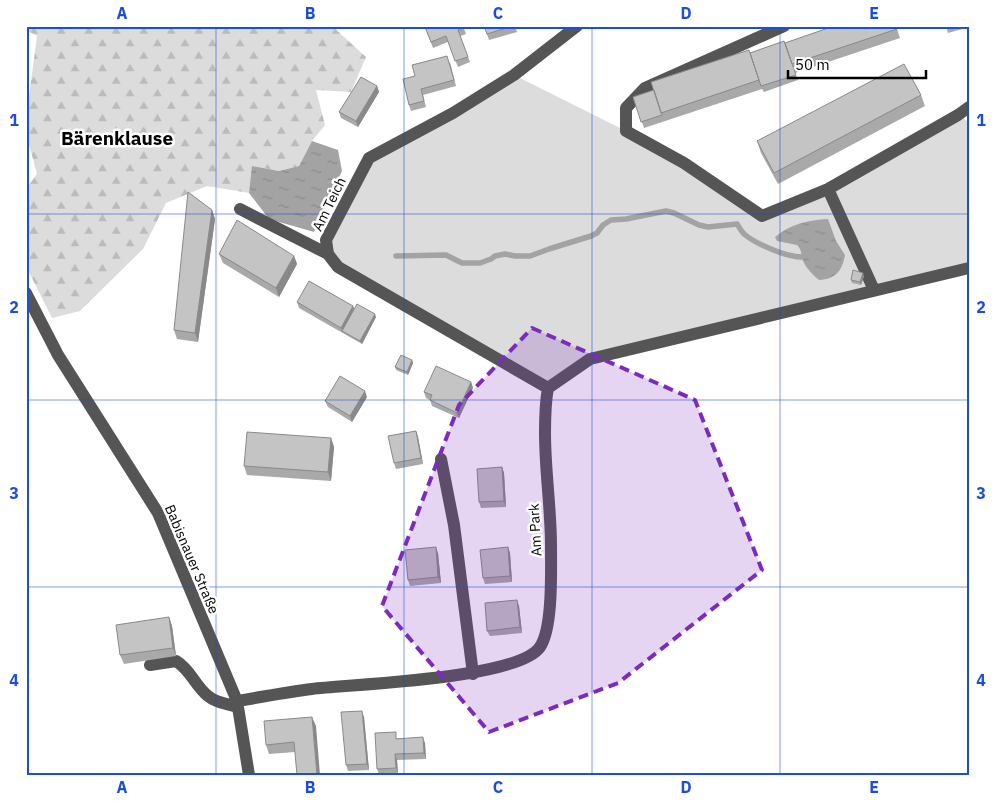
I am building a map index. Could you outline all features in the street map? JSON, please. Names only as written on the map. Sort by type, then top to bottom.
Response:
[{"type":"street","name":"Am Teich","points":[[548,388],[338,267],[328,254],[326,240],[368,158],[453,113],[514,75],[578,26]]},
{"type":"street","points":[[784,26],[645,88],[626,108],[626,132],[684,163],[762,216],[828,189],[969,107]]},
{"type":"street","points":[[828,189],[874,290]]},
{"type":"street","points":[[240,209],[328,254]]},
{"type":"street","points":[[548,388],[590,359],[969,268]]},
{"type":"street","name":"Babisnauer Straße","points":[[26,293],[58,355],[158,513],[238,704],[249,775]]},
{"type":"street","name":"Am Park","points":[[238,704],[310,689],[473,674],[519,662],[540,648],[547,626],[552,591],[552,534],[545,459],[544,404],[548,388]]},
{"type":"street","points":[[441,459],[454,525],[473,674]]},
{"type":"street","points":[[150,665],[176,661],[188,670],[210,698],[238,704]]},
{"type":"highlighted area","points":[[532,328],[695,400],[762,570],[618,683],[489,732],[382,606],[459,405]]},
{"type":"green space","points":[[26,26],[332,26],[366,57],[351,92],[316,90],[325,125],[312,141],[299,166],[279,171],[253,166],[249,193],[207,186],[166,203],[143,249],[80,311],[52,318],[26,266],[26,189],[37,174],[26,133],[26,119],[37,36],[26,30]]},
{"type":"green space","points":[[514,75],[626,131],[762,216],[828,189],[958,115],[969,122],[969,268],[590,359],[548,388],[338,267],[326,240],[369,158]]},
{"type":"water","points":[[312,141],[338,150],[342,171],[314,232],[269,219],[249,193],[252,166],[279,171],[299,166]]},
{"type":"water","points":[[828,219],[836,241],[845,255],[840,270],[834,276],[819,280],[806,266],[801,250],[797,245],[777,241],[775,237],[800,223]]},
{"type":"building","points":[[426,26],[463,26],[463,28],[458,30],[468,57],[455,61],[446,36],[431,42]]},
{"type":"building","points":[[484,26],[513,26],[487,34]]},
{"type":"building","points":[[834,26],[896,26],[897,29],[792,64],[785,43]]},
{"type":"building","points":[[784,41],[796,75],[761,86],[750,53]]},
{"type":"building","points":[[749,50],[759,80],[661,113],[651,82]]},
{"type":"building","points":[[447,56],[454,80],[421,89],[424,101],[409,105],[403,79],[415,76],[412,65]]},
{"type":"building","points":[[904,64],[921,95],[774,173],[757,141]]},
{"type":"building","points":[[361,77],[377,86],[356,121],[339,112]]},
{"type":"building","points":[[654,90],[662,115],[641,122],[633,97]]},
{"type":"building","points":[[188,192],[212,210],[195,333],[174,330]]},
{"type":"building","points":[[237,220],[294,256],[276,288],[219,254]]},
{"type":"building","points":[[853,270],[863,273],[860,282],[851,280]]},
{"type":"building","points":[[309,281],[353,306],[341,328],[297,302]]},
{"type":"building","points":[[357,304],[375,314],[360,341],[342,331]]},
{"type":"building","points":[[401,355],[412,360],[407,372],[395,367]]},
{"type":"building","points":[[436,366],[471,382],[457,413],[430,400],[432,395],[424,392]]},
{"type":"building","points":[[340,376],[365,391],[350,416],[325,401]]},
{"type":"building","points":[[416,431],[421,458],[394,463],[388,436]]},
{"type":"building","points":[[247,432],[331,438],[328,472],[244,466]]},
{"type":"building","points":[[502,467],[504,501],[479,502],[477,469]]},
{"type":"building","points":[[436,547],[438,577],[408,580],[405,550]]},
{"type":"building","points":[[508,547],[510,576],[483,578],[480,550]]},
{"type":"building","points":[[517,600],[520,627],[487,631],[485,603]]},
{"type":"building","points":[[169,617],[173,648],[120,655],[116,625]]},
{"type":"building","points":[[362,711],[367,764],[346,765],[341,712]]},
{"type":"building","points":[[312,717],[317,775],[297,775],[294,742],[266,745],[264,721]]},
{"type":"building","points":[[396,732],[396,739],[423,737],[424,753],[395,754],[396,768],[377,769],[375,733]]},
{"type":"waterway","points":[[396,256],[446,255],[462,263],[480,263],[495,256],[505,254],[530,256],[591,236],[611,220],[666,211],[708,227],[737,224],[744,234],[763,246],[788,255],[802,257]]},
{"type":"district","name":"Bärenklause","points":[[117,138]]}]
